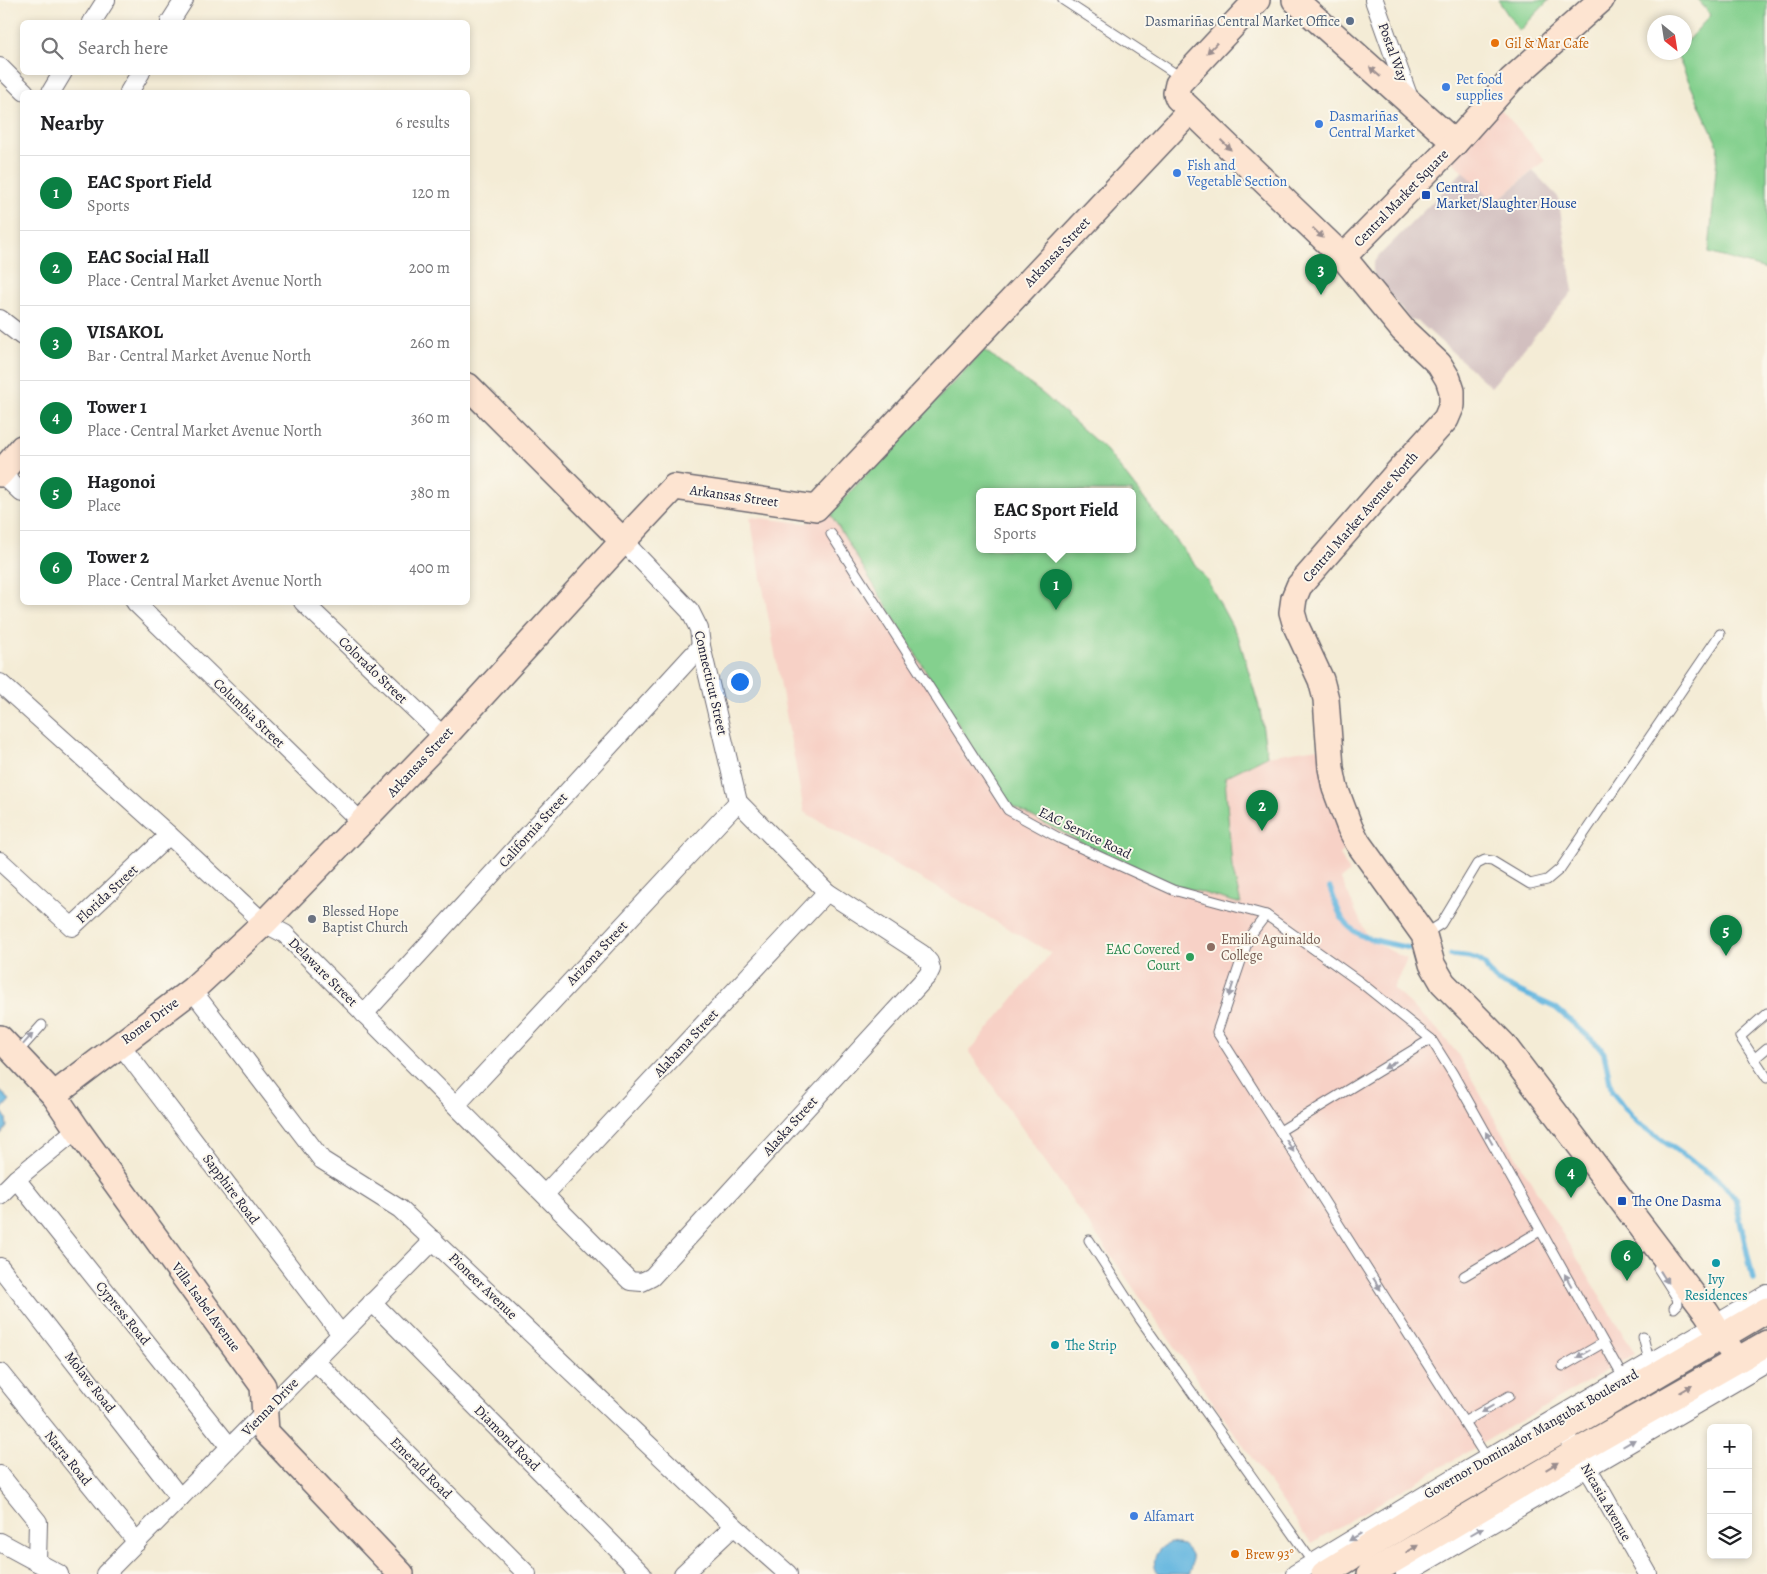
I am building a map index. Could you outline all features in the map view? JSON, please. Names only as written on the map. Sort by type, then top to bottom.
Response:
[{"type":"street","points":[[93,20],[106,0]]},
{"type":"street","points":[[171,20],[184,0]]},
{"type":"street","points":[[1182,79],[1257,0]]},
{"type":"street","name":"Central Market Square","points":[[1182,79],[1178,84],[1176,93],[1178,98],[1343,257],[1449,137],[1295,0]]},
{"type":"street","name":"Postal Way","points":[[1374,0],[1412,104]]},
{"type":"street","points":[[1449,137],[1508,62],[1578,0]]},
{"type":"street","points":[[1449,137],[1600,0]]},
{"type":"street","points":[[0,67],[23,90]]},
{"type":"street","points":[[52,90],[61,75]]},
{"type":"street","points":[[130,90],[139,75]]},
{"type":"street","name":"Arkansas Street","points":[[242,943],[264,923],[444,737],[674,487],[816,508],[1190,111]]},
{"type":"street","name":"Central Market Avenue North","points":[[1343,257],[1403,330],[1439,364],[1448,379],[1452,391],[1452,405],[1446,420],[1397,473],[1299,586],[1294,598],[1292,612],[1296,626],[1321,680],[1326,699],[1331,768],[1335,788],[1350,828],[1358,843],[1377,867],[1427,947],[1443,983],[1504,1044],[1648,1250],[1719,1331],[1741,1368]]},
{"type":"street","points":[[0,319],[20,334]]},
{"type":"street","name":"Connecticut Street","points":[[470,388],[690,611],[699,629],[701,646],[738,802]]},
{"type":"street","points":[[20,450],[1,473],[20,491]]},
{"type":"street","name":"Columbia Street","points":[[138,605],[362,823]]},
{"type":"street","name":"Colorado Street","points":[[306,605],[444,737]]},
{"type":"street","name":"California Street","points":[[364,1014],[701,646]]},
{"type":"street","name":"Delaware Street","points":[[0,683],[264,923],[285,934],[630,1281]]},
{"type":"street","points":[[738,802],[827,892]]},
{"type":"street","name":"Arizona Street","points":[[456,1105],[738,802]]},
{"type":"street","name":"Florida Street","points":[[0,861],[72,927],[169,835]]},
{"type":"street","name":"Alaska Street","points":[[630,1281],[642,1282],[652,1277],[928,975],[931,969],[929,962],[922,954],[827,892]]},
{"type":"street","name":"Alabama Street","points":[[545,1194],[827,892]]},
{"type":"street","name":"Rome Drive","points":[[54,1095],[192,990],[242,943]]},
{"type":"street","name":"Pioneer Avenue","points":[[192,990],[322,1160],[400,1209],[734,1526],[788,1574]]},
{"type":"street","name":"Sapphire Road","points":[[120,1044],[341,1334]]},
{"type":"street","name":"Villa Isabel Avenue","points":[[8,1046],[54,1095],[263,1386],[266,1432],[401,1574]]},
{"type":"street","points":[[0,1195],[16,1179],[77,1129]]},
{"type":"street","name":"Cypress Road","points":[[16,1179],[230,1447]]},
{"type":"street","name":"Vienna Drive","points":[[105,1574],[434,1240]]},
{"type":"street","name":"Molave Road","points":[[0,1267],[180,1498]]},
{"type":"street","name":"Governor Dominador Mangubat Boulevard","points":[[1405,1574],[1582,1460],[1635,1398],[1767,1294]]},
{"type":"street","name":"Diamond Road","points":[[372,1302],[642,1574]]},
{"type":"street","name":"Governor Dominador Mangubat Boulevard","points":[[1491,1465],[1635,1398],[1650,1364],[1767,1310]]},
{"type":"street","name":"Governor Dominador Mangubat Boulevard","points":[[1370,1574],[1582,1460],[1741,1368],[1767,1343]]},
{"type":"street","name":"Emerald Road","points":[[314,1361],[528,1574]]},
{"type":"street","name":"Governor Dominador Mangubat Boulevard","points":[[1295,1574],[1319,1568],[1491,1465],[1635,1398],[1741,1368],[1767,1363]]},
{"type":"street","name":"Narra Road","points":[[0,1373],[137,1542]]},
{"type":"street","name":"Nicasia Avenue","points":[[1563,1431],[1582,1460],[1648,1574]]},
{"type":"street","points":[[0,1475],[38,1522],[37,1562]]},
{"type":"street","points":[[683,1574],[734,1526]]},
{"type":"street","points":[[0,1542],[59,1574]]},
{"type":"lane","points":[[1063,0],[1182,79]]},
{"type":"lane","name":"EAC Service Road","points":[[831,534],[1008,810],[1059,838],[1173,890],[1266,915],[1360,982],[1432,1039]]},
{"type":"lane","points":[[1427,947],[1478,864],[1484,860],[1492,861],[1530,884],[1547,880],[1560,869],[1720,634]]},
{"type":"lane","points":[[1266,915],[1249,937],[1217,1032],[1491,1465]]},
{"type":"lane","points":[[1766,1073],[1754,1059],[1740,1037],[1767,1014]]},
{"type":"lane","points":[[8,1046],[42,1025]]},
{"type":"lane","points":[[1280,1131],[1432,1039],[1635,1398]]},
{"type":"lane","points":[[1754,1059],[1767,1048]]},
{"type":"lane","points":[[1464,1276],[1540,1231]]},
{"type":"lane","points":[[1089,1240],[1140,1319],[1319,1568]]},
{"type":"lane","points":[[1648,1250],[1677,1298],[1678,1304],[1674,1308]]},
{"type":"lane","points":[[1643,1337],[1650,1364]]},
{"type":"lane","points":[[1563,1366],[1603,1343]]},
{"type":"lane","points":[[1464,1422],[1509,1396]]},
{"type":"shaded area","points":[[1500,108],[1545,160],[1495,203],[1450,159]]},
{"type":"shaded area","points":[[1463,171],[1495,203],[1533,171],[1558,197],[1573,291],[1491,387],[1419,322],[1410,320],[1375,277],[1373,271],[1373,264],[1376,259]]},
{"type":"shaded area","name":"Emilio Aguinaldo College","points":[[984,350],[1043,394],[1106,450],[1136,488],[976,488],[976,553],[1136,553],[1136,489],[1207,580],[1239,639],[1260,710],[1267,756],[1331,746],[1354,836],[1340,855],[1350,872],[1341,879],[1369,940],[1407,959],[1393,989],[1436,1028],[1457,1053],[1522,1167],[1635,1354],[1311,1543],[969,1052],[1051,953],[804,812],[750,517],[806,523],[830,513]]},
{"type":"green space","points":[[1498,0],[1549,0],[1519,31]]},
{"type":"green space","points":[[1698,0],[1767,0],[1767,273],[1766,269],[1709,253],[1718,146],[1679,60],[1692,60],[1692,35],[1711,15]]},
{"type":"green space","points":[[984,350],[1043,394],[1106,450],[1136,488],[976,488],[976,553],[1136,553],[1136,489],[1207,580],[1239,639],[1260,710],[1267,756],[1225,777],[1232,867],[1241,904],[1176,885],[1079,841],[1006,803],[830,513]]},
{"type":"water","points":[[0,1091],[10,1100],[1,1110],[6,1118],[7,1127],[0,1136]]},
{"type":"water","points":[[1170,1543],[1183,1545],[1189,1551],[1192,1558],[1192,1566],[1189,1574],[1158,1574],[1155,1564],[1156,1555],[1161,1548]]},
{"type":"waterway","points":[[1330,888],[1342,918],[1355,932],[1381,942],[1409,948]]},
{"type":"waterway","points":[[1451,955],[1470,957],[1482,962],[1497,981],[1556,1008],[1599,1046],[1604,1053],[1612,1092],[1638,1123],[1723,1183],[1735,1198],[1753,1279]]},
{"type":"place","name":"Dasmariñas Central Market Office","points":[[1350,21]]},
{"type":"place","name":"Gil & Mar Cafe","points":[[1495,43]]},
{"type":"place","name":"Pet food supplies","points":[[1446,87]]},
{"type":"place","name":"Dasmariñas Central Market","points":[[1319,124]]},
{"type":"place","name":"Fish and Vegetable Section","points":[[1177,173]]},
{"type":"place","name":"Central Market/Slaughter House","points":[[1426,195]]},
{"type":"place","name":"VISAKOL","points":[[1321,295]]},
{"type":"place","name":"EAC Sport Field","points":[[1056,610]]},
{"type":"place","name":"EAC Social Hall","points":[[1262,831]]},
{"type":"place","name":"Blessed Hope Baptist Church","points":[[312,919]]},
{"type":"place","name":"Emilio Aguinaldo College","points":[[1211,947]]},
{"type":"place","name":"Hagonoi","points":[[1726,956]]},
{"type":"place","name":"EAC Covered Court","points":[[1190,957]]},
{"type":"place","name":"Tower 1","points":[[1571,1198]]},
{"type":"place","name":"The One Dasma","points":[[1622,1201]]},
{"type":"place","name":"Ivy Residences","points":[[1716,1263]]},
{"type":"place","name":"Tower 2","points":[[1627,1281]]},
{"type":"place","name":"The Strip","points":[[1055,1345]]},
{"type":"place","name":"Alfamart","points":[[1134,1516]]},
{"type":"place","name":"Brew 93°","points":[[1235,1554]]}]
